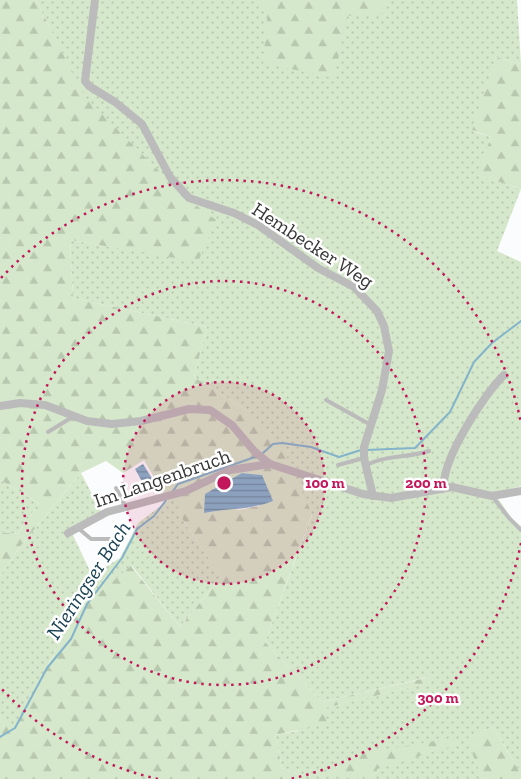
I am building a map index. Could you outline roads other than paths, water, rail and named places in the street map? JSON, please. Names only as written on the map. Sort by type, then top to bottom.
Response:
[{"type":"street","name":"Hembecker Weg","points":[[95,0],[85,81],[89,86],[115,102],[142,124],[170,176],[185,195],[192,200],[234,213],[258,225],[310,262],[354,287],[376,310],[384,326],[389,351],[382,390],[364,456]]},
{"type":"street","points":[[444,488],[445,472],[472,417],[484,396],[504,375]]},
{"type":"street","name":"Im Langenbruch","points":[[0,406],[32,404],[66,411],[100,424],[125,424],[189,409],[210,410],[232,424],[254,451],[270,464],[373,496],[400,497],[444,488],[462,488],[492,496],[521,491]]},
{"type":"street","points":[[364,456],[373,496]]},
{"type":"street","name":"Im Langenbruch","points":[[68,534],[107,512],[186,491],[230,470],[270,464]]},
{"type":"lane","points":[[326,400],[371,425]]},
{"type":"lane","points":[[48,432],[75,416]]},
{"type":"lane","points":[[338,465],[364,456],[414,456],[429,451]]},
{"type":"lane","points":[[116,488],[125,507]]},
{"type":"lane","points":[[492,496],[521,530]]},
{"type":"lane","points":[[78,528],[91,539],[110,539]]},
{"type":"water","points":[[143,464],[153,480],[144,485],[135,469]]},
{"type":"water","points":[[242,473],[262,475],[273,501],[256,506],[204,513],[205,494]]},
{"type":"waterway","name":"Nieringser Bach","points":[[366,450],[415,448],[450,412],[474,362],[492,343],[521,321]]},
{"type":"waterway","name":"Nieringser Bach","points":[[263,453],[273,444],[282,443],[311,447],[339,457],[361,450]]},
{"type":"waterway","name":"Nieringser Bach","points":[[173,491],[178,484],[255,457]]},
{"type":"waterway","name":"Nieringser Bach","points":[[0,737],[15,728],[47,668],[71,639],[87,604],[122,558],[137,529],[154,516],[167,499]]}]
